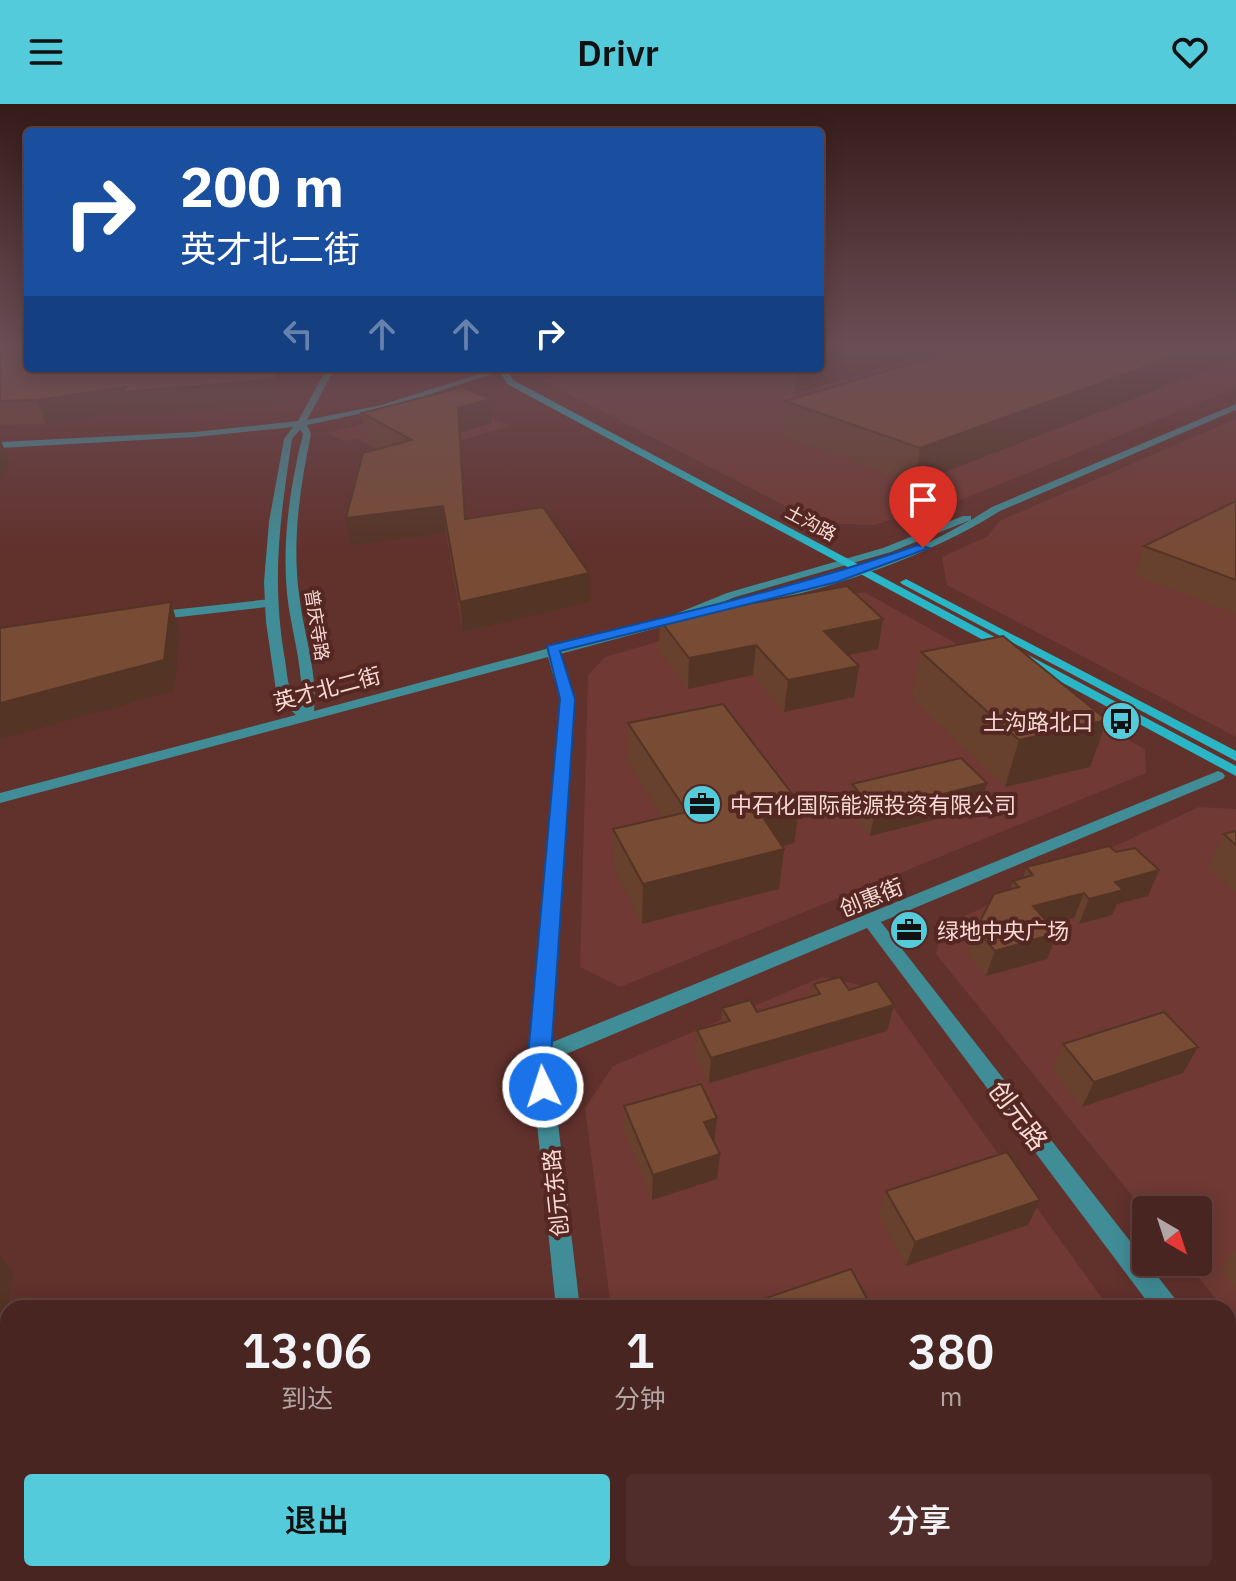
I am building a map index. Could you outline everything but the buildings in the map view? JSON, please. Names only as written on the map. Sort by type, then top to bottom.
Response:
[{"type":"main road","name":"土沟路","points":[[575,417],[846,562]]},
{"type":"main road","name":"土沟路","points":[[591,417],[860,564],[1227,774]]},
{"type":"main road","name":"土沟路","points":[[860,564],[875,566],[1236,757]]},
{"type":"street","name":"普庆寺路","points":[[304,417],[288,439],[284,461],[274,522],[271,603],[284,697],[306,717]]},
{"type":"street","points":[[0,445],[216,432],[332,417]]},
{"type":"street","name":"英才北二街","points":[[0,798],[552,649],[666,620],[738,606],[860,564],[1213,417]]},
{"type":"street","name":"普庆寺路","points":[[301,423],[307,434],[294,487],[291,549],[299,637],[311,690],[306,717]]},
{"type":"street","name":"英才北二街","points":[[875,566],[965,530],[996,509]]},
{"type":"street","name":"英才北二街","points":[[666,620],[731,595],[846,562],[860,564]]},
{"type":"street","points":[[135,618],[271,603]]},
{"type":"street","name":"创元东路","points":[[552,649],[567,699],[540,1056],[567,1300]]},
{"type":"street","name":"创惠街","points":[[540,1056],[1227,774]]},
{"type":"street","name":"创元路","points":[[871,921],[1161,1300]]},
{"type":"shaded area","points":[[389,417],[491,417],[511,426],[396,459],[357,439],[343,441],[327,433]]},
{"type":"shaded area","points":[[613,417],[1165,417],[966,498],[874,525],[818,523]]},
{"type":"shaded area","points":[[1236,419],[1236,737],[947,585],[942,557],[988,536],[999,521]]},
{"type":"shaded area","points":[[851,593],[866,593],[1145,749],[1146,773],[620,987],[580,967],[588,675],[605,657],[712,626]]},
{"type":"shaded area","points":[[1199,807],[1236,809],[1236,1300],[1217,1300],[1197,1276],[1212,1276],[1212,1196],[1132,1196],[936,954],[943,926]]},
{"type":"shaded area","points":[[822,977],[880,989],[1103,1300],[610,1300],[585,1108],[613,1066]]},
{"type":"place","name":"土沟路北口","points":[[1121,721]]},
{"type":"place","name":"中石化国际能源投资有限公司","points":[[702,804]]},
{"type":"place","name":"绿地中央广场","points":[[909,930]]},
{"type":"route","points":[[543,1087],[540,1056],[567,699],[552,649],[666,620],[738,606],[833,579],[923,548]]}]
